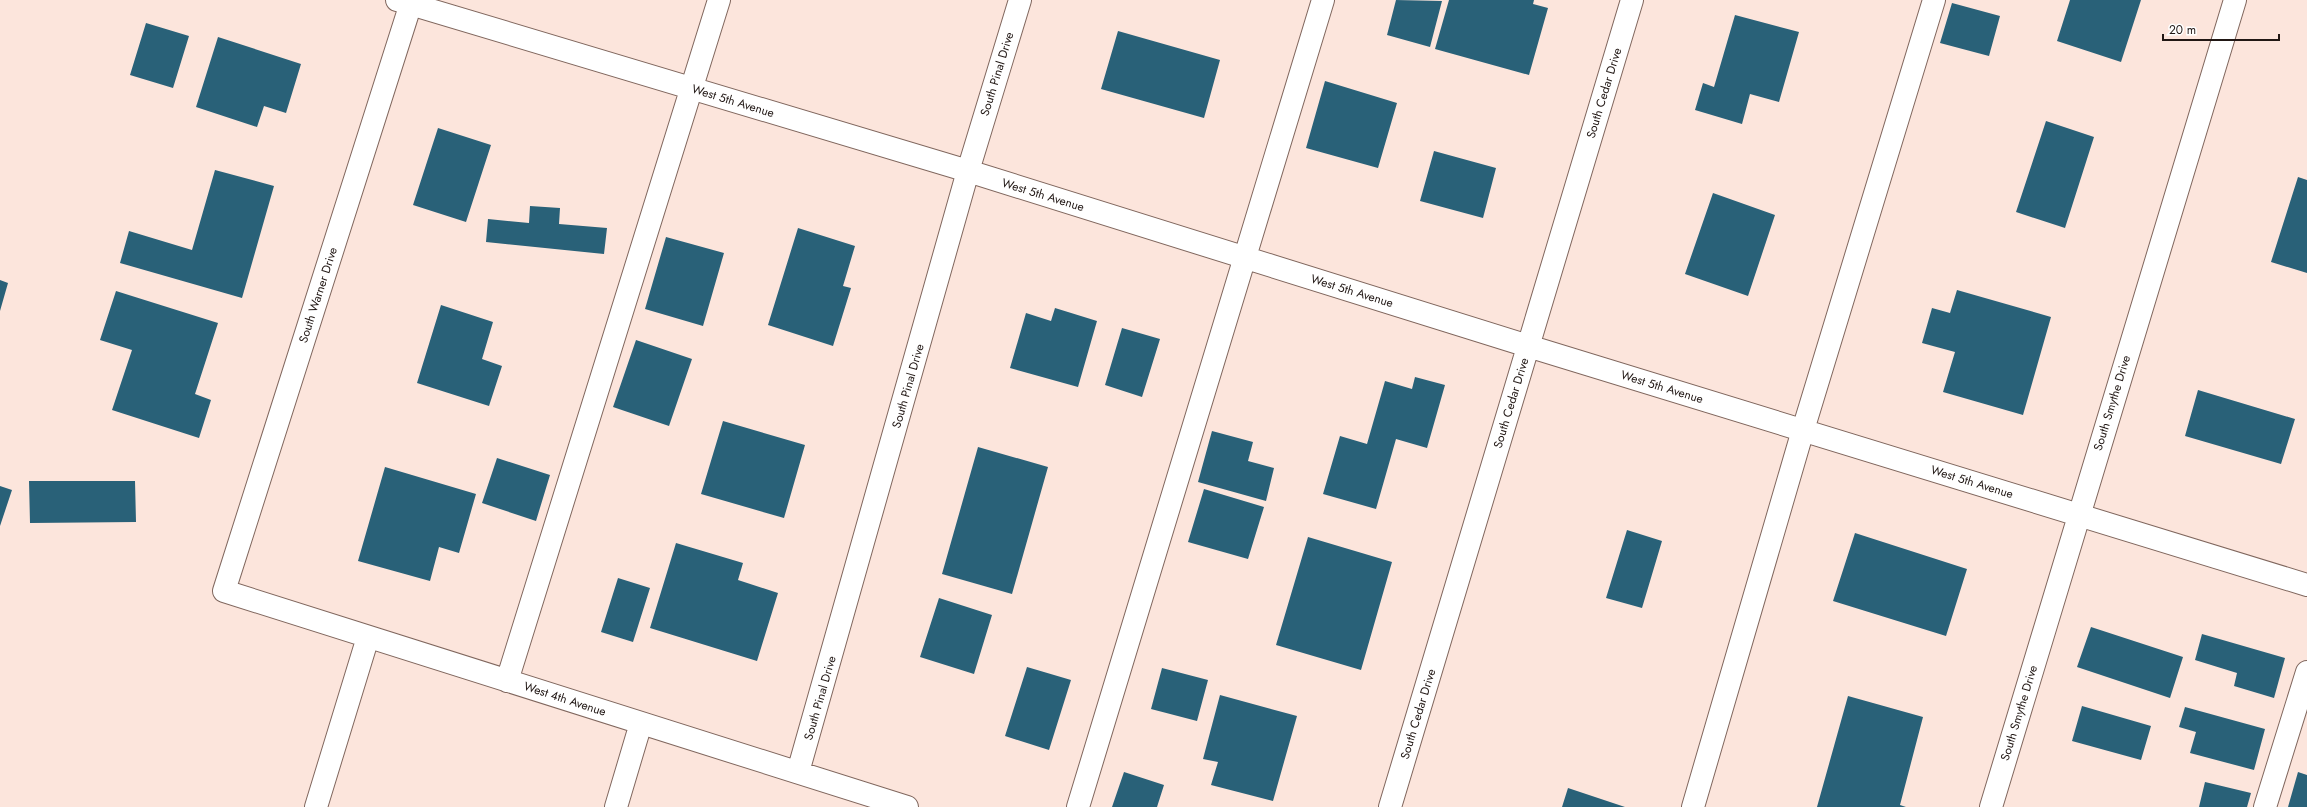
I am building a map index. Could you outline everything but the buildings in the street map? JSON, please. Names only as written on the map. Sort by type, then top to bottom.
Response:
[{"type":"street","points":[[507,681],[719,0]]},
{"type":"street","name":"South Pinal Drive","points":[[798,772],[968,171],[1020,0]]},
{"type":"street","points":[[1078,807],[1323,0]]},
{"type":"street","name":"South Cedar Drive","points":[[1390,807],[1632,0]]},
{"type":"street","points":[[1693,807],[1803,430],[1934,0]]},
{"type":"street","name":"South Smythe Drive","points":[[1991,807],[2078,515],[2235,0]]},
{"type":"street","name":"West 5th Avenue","points":[[407,1],[968,171],[1528,346],[2307,585]]},
{"type":"street","name":"South Warner Drive","points":[[224,591],[407,1]]},
{"type":"street","name":"West 4th Avenue","points":[[224,591],[907,807]]},
{"type":"street","points":[[316,807],[368,637]]},
{"type":"street","points":[[2265,807],[2307,672]]},
{"type":"street","points":[[616,807],[642,723]]}]
